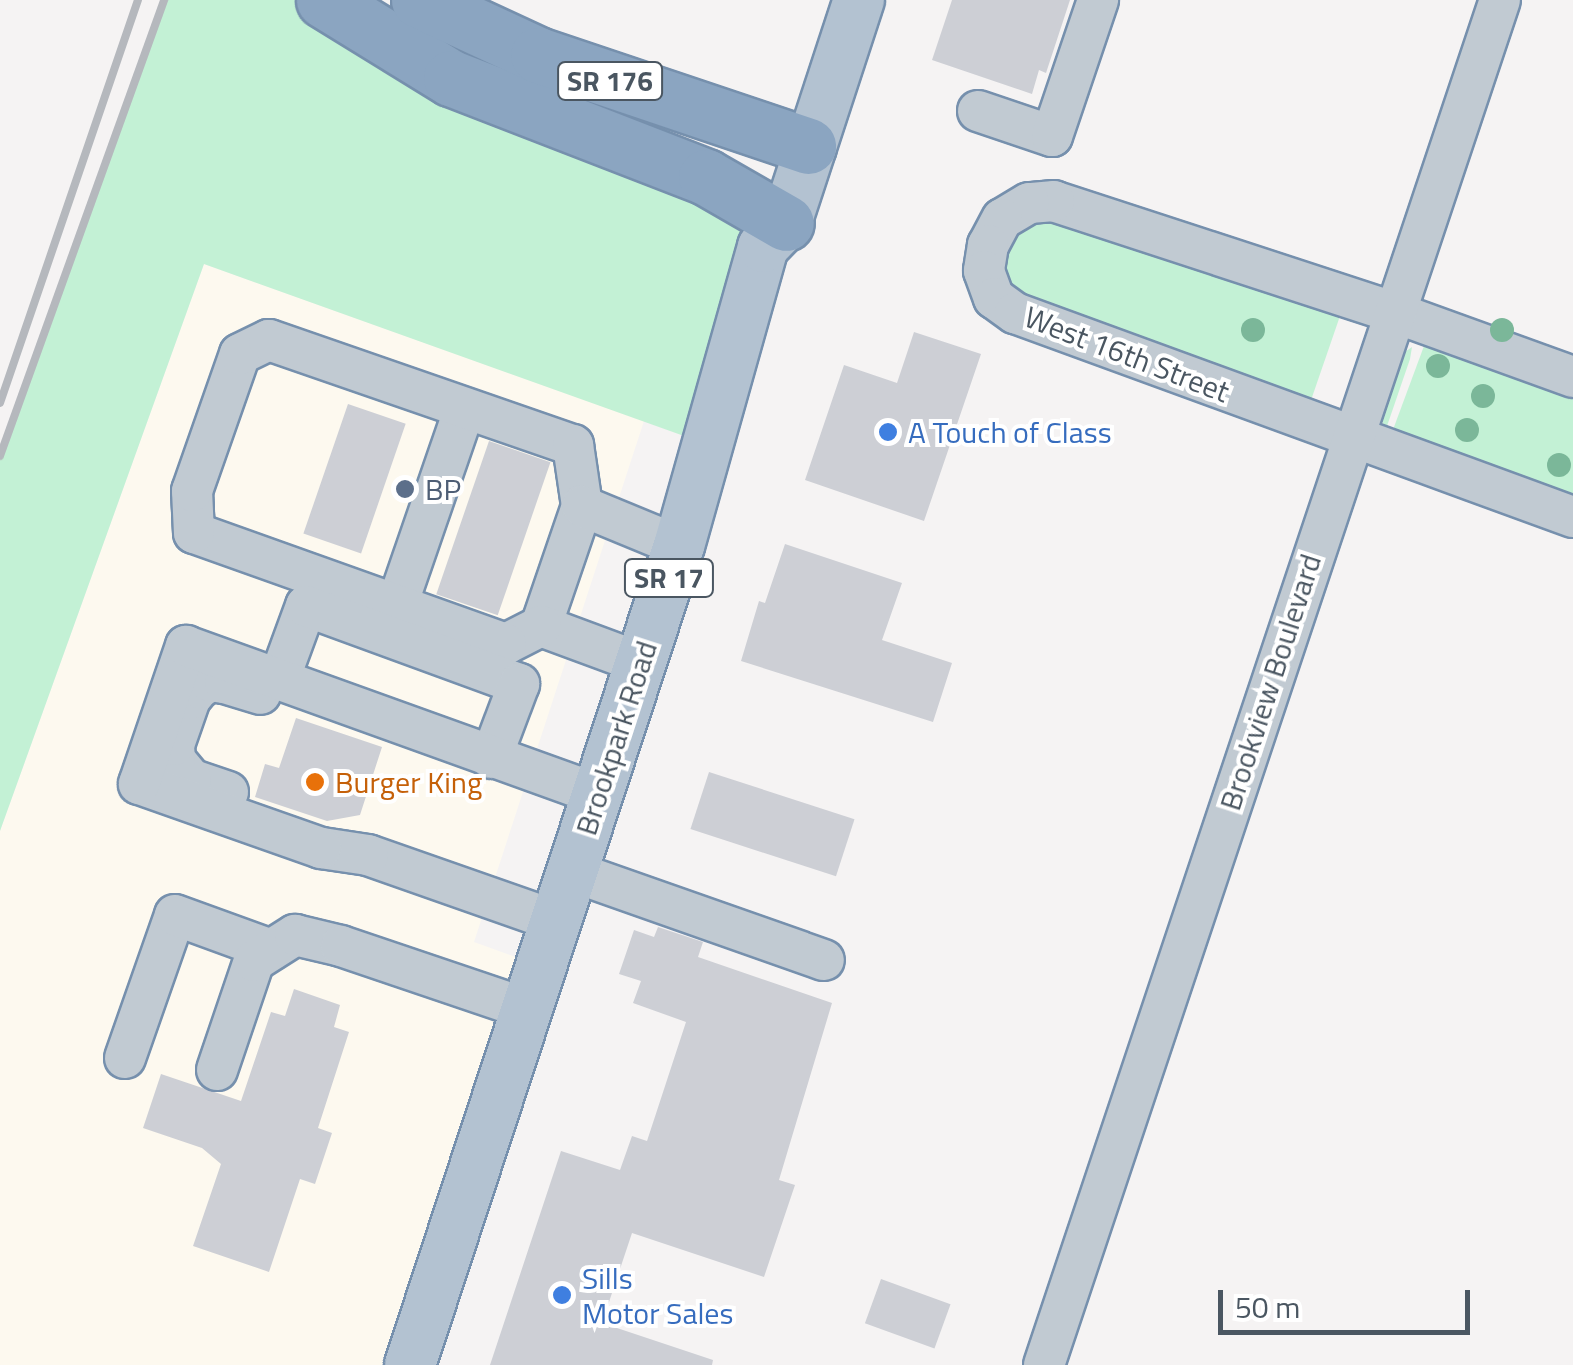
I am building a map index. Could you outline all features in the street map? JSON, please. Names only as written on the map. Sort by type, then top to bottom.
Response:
[{"type":"highway","name":"SR 176","points":[[324,0],[452,78],[706,177],[786,222]]},
{"type":"highway","name":"SR 176","points":[[419,0],[538,55],[808,146]]},
{"type":"main road","name":"Brookpark Road","points":[[410,1365],[679,546],[764,247],[786,222],[859,0]]},
{"type":"street","points":[[978,110],[1052,136],[1098,0]]},
{"type":"street","name":"Brookview Boulevard","points":[[1044,1365],[1350,438],[1396,313],[1500,0]]},
{"type":"street","name":"West 16th Street","points":[[1573,377],[1396,313],[1054,201],[1029,204],[1002,219],[988,244],[984,271],[994,298],[1015,312],[1573,517]]},
{"type":"street","points":[[270,340],[465,408],[573,445],[582,506],[541,626],[506,644],[194,533],[192,492],[240,354],[270,340]]},
{"type":"street","points":[[397,605],[465,408]]},
{"type":"street","points":[[582,506],[679,546]]},
{"type":"street","points":[[280,677],[306,606],[519,684],[492,758]]},
{"type":"street","points":[[541,626],[641,663]]},
{"type":"street","points":[[556,920],[368,856],[321,848],[139,784],[186,646],[598,794]]},
{"type":"street","points":[[318,696],[283,700],[210,681],[190,700],[174,745],[175,760],[191,779],[336,829],[368,856]]},
{"type":"street","points":[[571,871],[824,960]]},
{"type":"street","points":[[125,1058],[175,915],[271,950]]},
{"type":"street","points":[[217,1070],[254,961],[295,935],[340,946],[526,1009]]},
{"type":"shaded area","points":[[204,264],[644,421],[474,942],[541,966],[410,1365],[0,1365],[0,831]]},
{"type":"green space","points":[[164,0],[324,0],[786,223],[712,446],[204,264],[0,831],[0,456]]},
{"type":"green space","points":[[1041,215],[1340,316],[1309,406],[1026,308],[1001,279],[1006,241]]},
{"type":"green space","points":[[1424,346],[1573,397],[1573,500],[1395,436],[1394,427]]},
{"type":"green space","points":[[1412,347],[1386,429],[1379,416],[1395,359]]},
{"type":"building","points":[[952,0],[1070,0],[1046,73],[1039,70],[1032,94],[932,60]]},
{"type":"building","name":"A Touch of Class","points":[[914,332],[981,354],[924,521],[805,480],[844,365],[897,383]]},
{"type":"building","points":[[348,404],[406,424],[361,553],[303,534]]},
{"type":"building","points":[[489,441],[550,462],[498,615],[436,594]]},
{"type":"building","points":[[785,544],[902,583],[882,640],[952,663],[933,722],[741,661],[759,601],[765,603]]},
{"type":"building","name":"Burger King","points":[[296,718],[382,747],[360,815],[327,821],[255,797],[265,764],[279,768]]},
{"type":"building","points":[[709,772],[855,819],[836,876],[690,829]]},
{"type":"building","points":[[658,927],[703,942],[698,957],[832,1003],[779,1180],[795,1185],[764,1277],[632,1233],[602,1323],[713,1360],[712,1365],[490,1365],[561,1151],[620,1170],[632,1136],[647,1141],[686,1022],[633,1003],[641,981],[619,974],[634,930],[654,937]]},
{"type":"building","points":[[294,989],[340,1005],[334,1027],[349,1032],[318,1128],[332,1133],[315,1184],[300,1179],[269,1272],[193,1246],[221,1164],[202,1148],[143,1128],[161,1074],[241,1101],[271,1012],[285,1016]]},
{"type":"building","points":[[881,1279],[951,1304],[934,1348],[865,1323]]},
{"type":"railway","points":[[0,403],[138,0]]},
{"type":"railway","points":[[0,456],[164,0]]},
{"type":"place","name":"A Touch of Class","points":[[888,432]]},
{"type":"place","name":"BP","points":[[405,489]]},
{"type":"place","name":"Burger King","points":[[315,782]]},
{"type":"place","name":"Sills Motor Sales","points":[[562,1295]]}]
